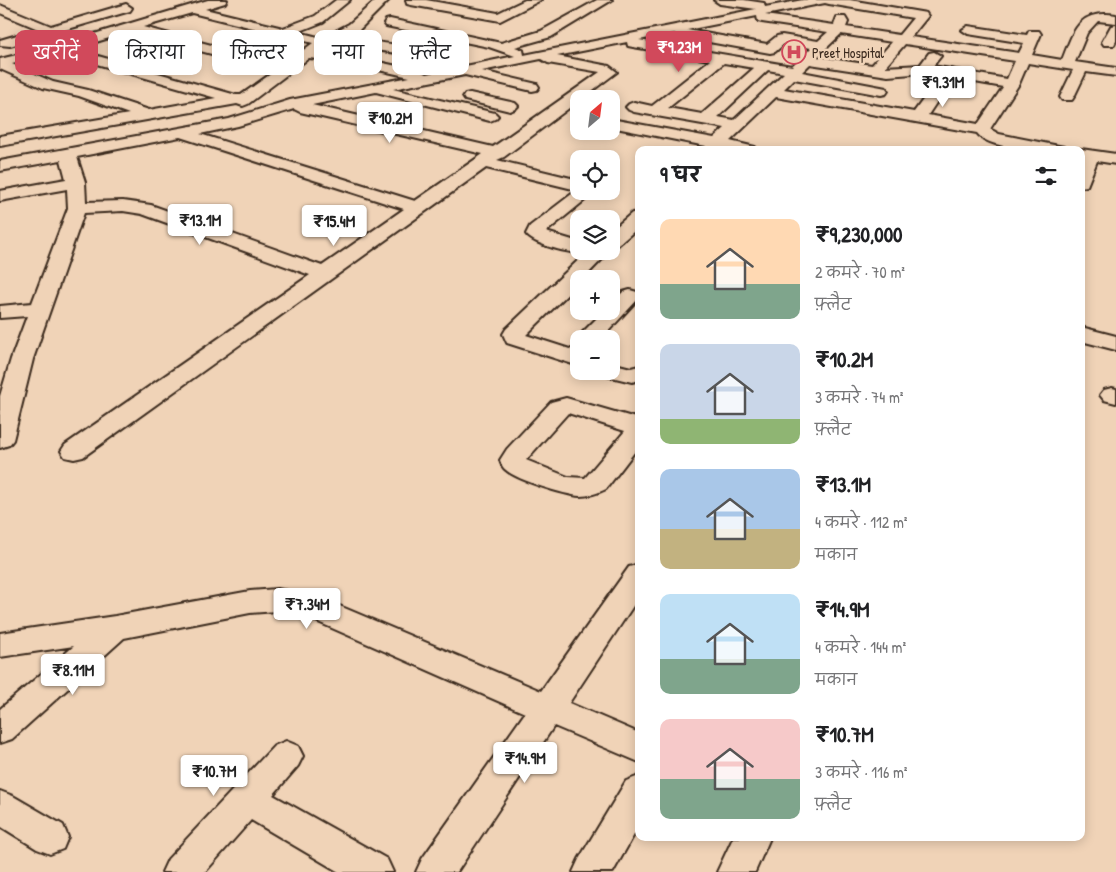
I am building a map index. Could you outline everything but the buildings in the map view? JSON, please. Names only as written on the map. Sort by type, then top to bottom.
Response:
[{"type":"street","points":[[170,0],[277,30]]},
{"type":"street","points":[[98,38],[221,0]]},
{"type":"street","points":[[290,30],[319,19],[344,0]]},
{"type":"street","points":[[348,30],[354,27],[383,0]]},
{"type":"street","points":[[411,0],[500,16],[532,0]]},
{"type":"street","points":[[532,51],[550,32],[606,0]]},
{"type":"street","points":[[715,146],[822,46],[838,30],[842,22],[841,19],[720,0]]},
{"type":"street","points":[[532,51],[618,40],[817,0],[922,16],[875,70]]},
{"type":"street","points":[[101,2],[161,18]]},
{"type":"street","points":[[0,9],[50,30],[126,8]]},
{"type":"street","points":[[744,15],[942,45],[1022,62],[1116,70]]},
{"type":"street","points":[[1067,96],[1078,38],[1090,20],[1098,17],[1115,20],[1109,42]]},
{"type":"street","points":[[74,450],[610,72],[532,51],[390,23]]},
{"type":"street","points":[[130,28],[212,50]]},
{"type":"street","points":[[469,52],[498,45],[517,29]]},
{"type":"street","points":[[968,30],[1000,45],[1022,62]]},
{"type":"street","points":[[666,31],[770,49],[774,52],[807,60],[899,72],[924,69],[1012,84]]},
{"type":"street","points":[[469,69],[532,51],[579,32]]},
{"type":"street","points":[[942,45],[1000,45],[1033,37],[1012,84],[982,129]]},
{"type":"street","points":[[2,42],[15,39]]},
{"type":"street","points":[[770,49],[782,39],[822,46]]},
{"type":"street","points":[[618,40],[765,66],[881,91]]},
{"type":"street","points":[[2,42],[15,49]]},
{"type":"street","points":[[924,69],[942,45]]},
{"type":"street","points":[[306,54],[314,49]]},
{"type":"street","points":[[306,54],[342,58],[430,77]]},
{"type":"street","points":[[655,110],[721,58]]},
{"type":"street","points":[[0,64],[15,60]]},
{"type":"street","points":[[98,61],[241,100],[271,111]]},
{"type":"street","points":[[0,64],[48,86],[83,93],[150,115]]},
{"type":"street","points":[[705,120],[765,66]]},
{"type":"street","points":[[356,76],[391,69]]},
{"type":"street","points":[[469,73],[532,87]]},
{"type":"street","points":[[7,140],[241,100],[276,75]]},
{"type":"street","points":[[0,166],[232,123],[290,105],[440,75]]},
{"type":"street","points":[[404,82],[510,106]]},
{"type":"street","points":[[919,117],[943,82]]},
{"type":"street","points":[[48,86],[54,95],[65,103]]},
{"type":"street","points":[[372,89],[490,116]]},
{"type":"street","points":[[773,92],[982,129],[994,138],[1022,146]]},
{"type":"street","points":[[290,105],[491,157],[570,182]]},
{"type":"street","points":[[634,107],[737,125]]},
{"type":"street","points":[[80,114],[95,125]]},
{"type":"street","points":[[620,124],[710,146]]},
{"type":"street","points":[[0,127],[7,140],[41,158]]},
{"type":"street","points":[[182,132],[418,208]]},
{"type":"street","points":[[2,426],[22,359],[77,208],[76,182],[68,153]]},
{"type":"street","points":[[1086,155],[1116,159]]},
{"type":"street","points":[[0,197],[76,182]]},
{"type":"street","points":[[570,244],[544,239],[535,234],[537,230],[575,200]]},
{"type":"street","points":[[77,208],[123,206],[145,209],[326,274]]},
{"type":"street","points":[[620,231],[635,220]]},
{"type":"street","points":[[570,285],[514,334],[515,338],[522,341],[570,353]]},
{"type":"street","points":[[597,330],[627,295]]},
{"type":"street","points":[[0,312],[40,308]]},
{"type":"street","points":[[1085,335],[1116,343]]},
{"type":"street","points":[[0,362],[22,359]]},
{"type":"street","points":[[620,372],[635,374]]},
{"type":"street","points":[[434,872],[635,580]]},
{"type":"street","points":[[0,645],[115,628],[250,602],[277,600],[305,604],[635,746]]},
{"type":"street","points":[[0,728],[115,628]]},
{"type":"street","points":[[182,872],[286,756]]},
{"type":"street","points":[[247,799],[374,872]]},
{"type":"street","points":[[592,872],[635,799]]},
{"type":"street","points":[[0,807],[50,837]]},
{"type":"street","points":[[736,872],[751,841]]},
{"type":"place","name":"Preet Hospital","points":[[794,52]]}]
